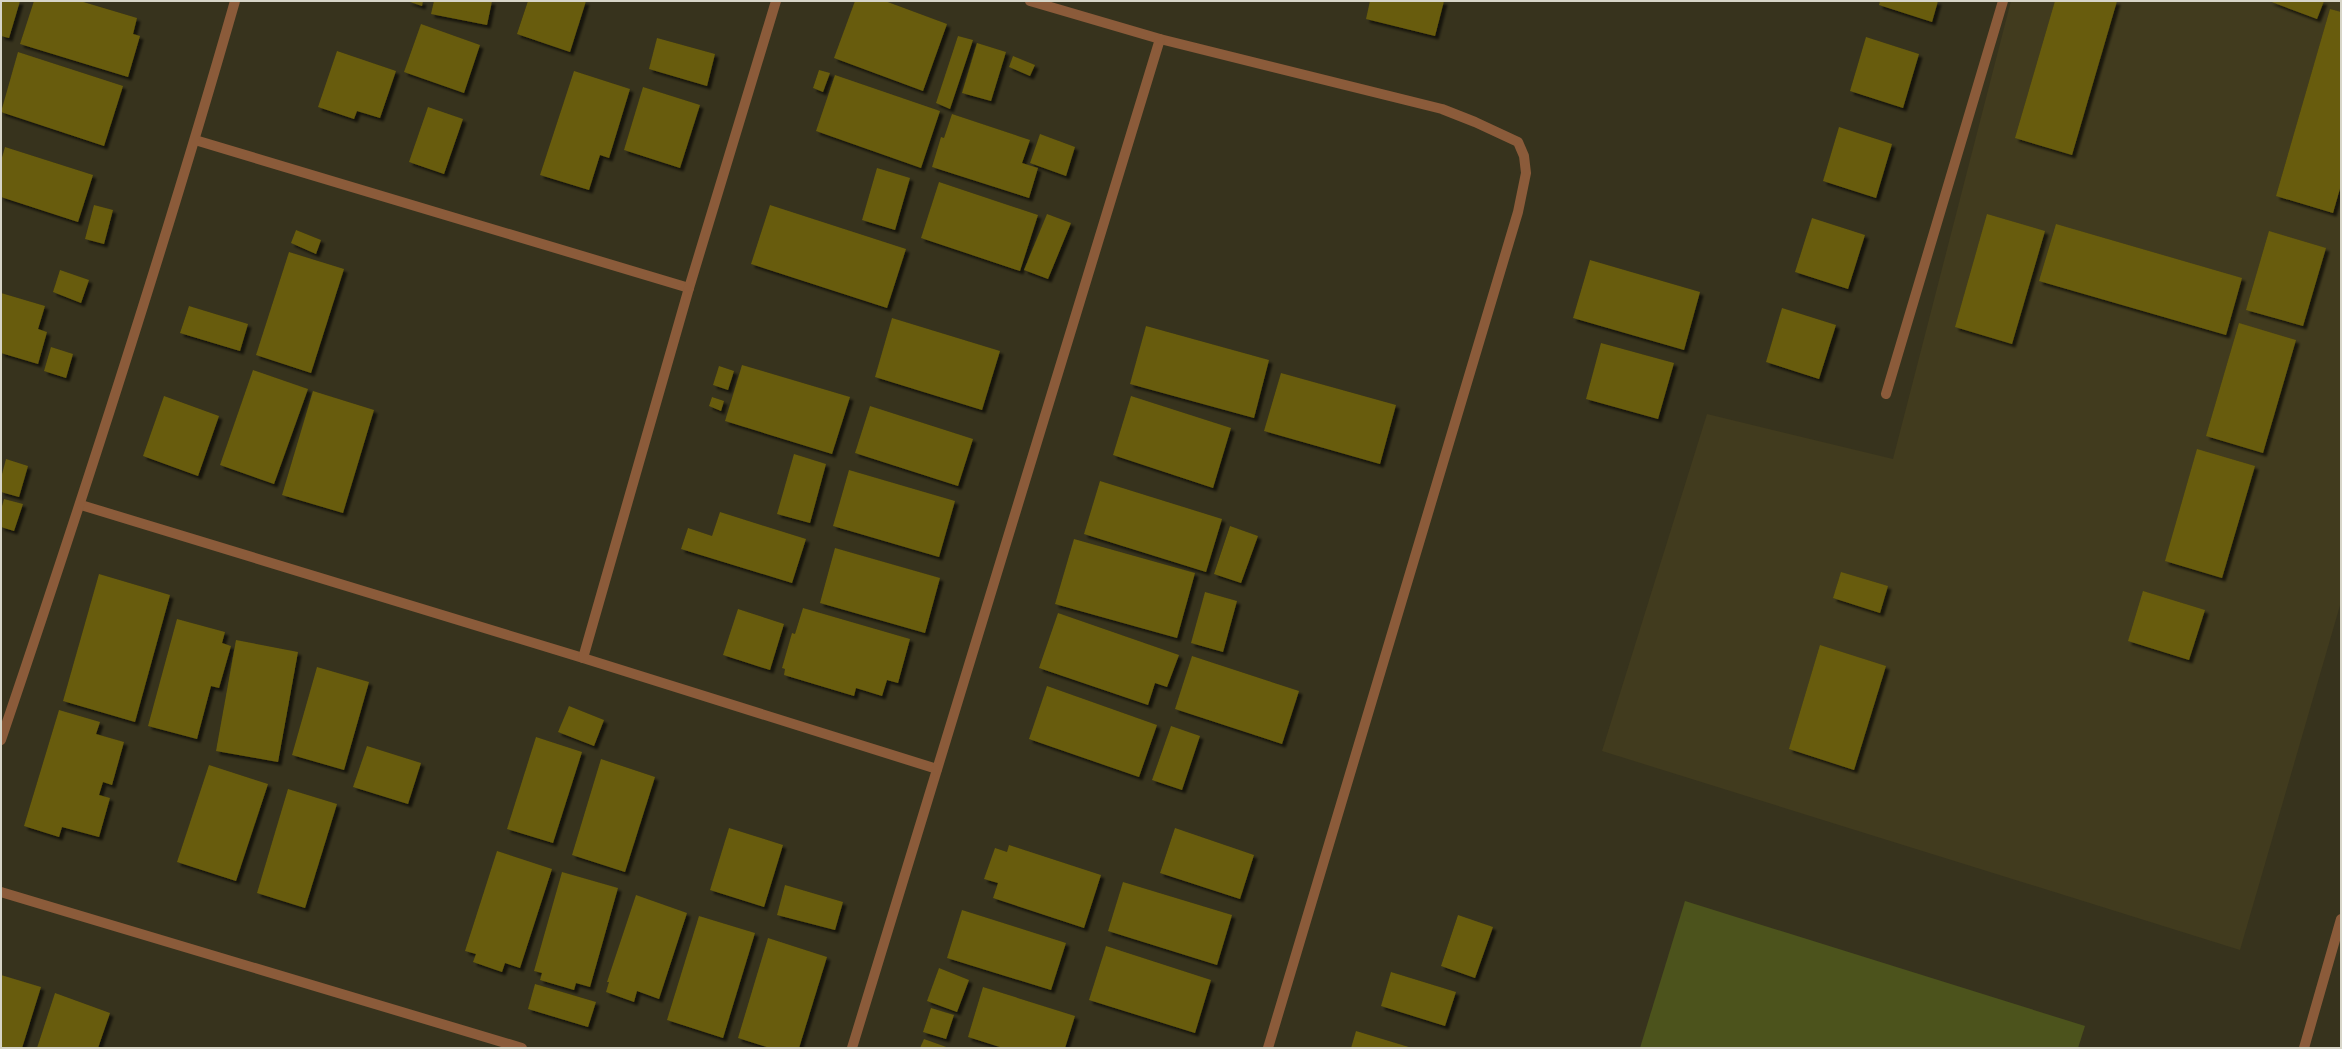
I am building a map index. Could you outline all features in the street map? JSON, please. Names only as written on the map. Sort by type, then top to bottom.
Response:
[{"type":"street","points":[[1,740],[81,504],[195,140],[236,1]]},
{"type":"street","points":[[583,658],[689,288],[776,1]]},
{"type":"street","points":[[1030,1],[1160,39],[1442,109],[1475,122],[1518,142],[1524,156],[1526,173],[1518,212],[1268,1048]]},
{"type":"street","points":[[1886,394],[2003,1]]},
{"type":"street","points":[[852,1048],[1160,39]]},
{"type":"street","points":[[195,140],[689,288]]},
{"type":"street","points":[[81,504],[583,658],[937,769]]},
{"type":"street","points":[[1,892],[522,1048]]},
{"type":"street","points":[[2304,1048],[2341,919]]},
{"type":"shaded area","points":[[2011,1],[2341,1],[2341,602],[2240,950],[1602,751],[1707,414],[1893,459]]},
{"type":"green space","points":[[1685,901],[2085,1026],[2078,1048],[1640,1048]]},
{"type":"building","points":[[1,1],[20,1],[9,38],[1,36]]},
{"type":"building","points":[[34,1],[80,1],[137,18],[133,34],[140,36],[128,77],[20,44]]},
{"type":"building","points":[[407,1],[423,1],[422,6]]},
{"type":"building","points":[[434,1],[492,1],[487,25],[431,14]]},
{"type":"building","points":[[528,1],[586,1],[570,52],[517,34]]},
{"type":"building","points":[[855,1],[885,1],[947,24],[923,91],[834,58]]},
{"type":"building","points":[[1370,1],[1444,1],[1435,36],[1366,19]]},
{"type":"building","points":[[1880,1],[1938,1],[1932,22],[1879,5]]},
{"type":"building","points":[[2055,1],[2117,1],[2072,155],[2015,138]]},
{"type":"building","points":[[2269,1],[2324,1],[2317,19]]},
{"type":"building","points":[[2330,9],[2341,12],[2341,185],[2333,213],[2276,196]]},
{"type":"building","points":[[421,24],[480,45],[464,93],[404,72]]},
{"type":"building","points":[[958,36],[973,40],[950,109],[936,103]]},
{"type":"building","points":[[1866,37],[1919,54],[1903,108],[1850,91]]},
{"type":"building","points":[[657,38],[715,54],[707,86],[649,69]]},
{"type":"building","points":[[977,43],[1006,52],[991,101],[962,93]]},
{"type":"building","points":[[337,51],[396,71],[380,118],[357,111],[354,119],[318,107]]},
{"type":"building","points":[[18,52],[123,86],[104,146],[1,112]]},
{"type":"building","points":[[1013,56],[1035,65],[1030,76],[1009,67]]},
{"type":"building","points":[[819,70],[830,73],[823,92],[813,88]]},
{"type":"building","points":[[574,71],[630,89],[609,158],[600,155],[589,190],[540,175]]},
{"type":"building","points":[[835,75],[940,111],[921,168],[816,131]]},
{"type":"building","points":[[643,87],[700,105],[680,168],[624,150]]},
{"type":"building","points":[[428,107],[463,119],[444,174],[409,162]]},
{"type":"building","points":[[952,114],[1030,140],[1022,163],[1038,168],[1029,198],[932,167],[941,137],[944,138]]},
{"type":"building","points":[[1839,127],[1892,144],[1876,198],[1823,181]]},
{"type":"building","points":[[1040,134],[1075,147],[1066,176],[1030,163]]},
{"type":"building","points":[[5,147],[93,175],[78,222],[1,197],[1,161]]},
{"type":"building","points":[[877,168],[910,178],[895,230],[862,220]]},
{"type":"building","points":[[939,182],[1038,215],[1020,271],[921,238]]},
{"type":"building","points":[[94,205],[113,210],[104,244],[85,239]]},
{"type":"building","points":[[770,205],[906,249],[887,308],[751,264]]},
{"type":"building","points":[[1047,214],[1071,223],[1048,279],[1024,270]]},
{"type":"building","points":[[1987,214],[2045,231],[2012,344],[1955,327]]},
{"type":"building","points":[[1812,218],[1865,235],[1848,289],[1795,272]]},
{"type":"building","points":[[2056,224],[2242,278],[2226,335],[2039,281]]},
{"type":"building","points":[[296,230],[321,240],[316,254],[291,243]]},
{"type":"building","points":[[2269,231],[2326,248],[2303,326],[2246,310]]},
{"type":"building","points":[[289,252],[344,269],[311,373],[256,355]]},
{"type":"building","points":[[1590,260],[1700,292],[1684,350],[1573,318]]},
{"type":"building","points":[[60,270],[89,280],[81,303],[53,292]]},
{"type":"building","points":[[1,293],[45,306],[38,329],[47,332],[38,364],[1,353]]},
{"type":"building","points":[[189,306],[248,324],[240,351],[180,333]]},
{"type":"building","points":[[1782,308],[1836,325],[1819,379],[1766,362]]},
{"type":"building","points":[[892,318],[1000,351],[982,410],[875,377]]},
{"type":"building","points":[[2239,323],[2296,340],[2263,453],[2206,436]]},
{"type":"building","points":[[1146,326],[1269,360],[1254,418],[1130,384]]},
{"type":"building","points":[[1601,343],[1674,363],[1658,419],[1586,399]]},
{"type":"building","points":[[51,347],[73,354],[66,378],[44,371]]},
{"type":"building","points":[[742,365],[850,397],[832,454],[725,421]]},
{"type":"building","points":[[719,366],[734,371],[728,390],[713,385]]},
{"type":"building","points":[[253,370],[308,389],[274,484],[220,465]]},
{"type":"building","points":[[1281,373],[1396,405],[1380,464],[1264,431]]},
{"type":"building","points":[[313,391],[374,410],[343,513],[282,495]]},
{"type":"building","points":[[164,396],[219,416],[198,476],[143,456]]},
{"type":"building","points":[[1131,396],[1231,428],[1213,488],[1113,455]]},
{"type":"building","points":[[712,397],[724,401],[721,411],[709,406]]},
{"type":"building","points":[[870,406],[973,439],[958,486],[855,453]]},
{"type":"building","points":[[2197,449],[2255,466],[2222,578],[2165,561]]},
{"type":"building","points":[[794,454],[826,464],[810,523],[777,514]]},
{"type":"building","points":[[6,459],[28,466],[19,497],[1,492],[1,478]]},
{"type":"building","points":[[849,470],[955,501],[939,557],[833,526]]},
{"type":"building","points":[[1100,481],[1222,519],[1206,572],[1084,534]]},
{"type":"building","points":[[4,499],[23,504],[14,531],[1,527],[1,510]]},
{"type":"building","points":[[720,512],[806,539],[792,583],[681,549],[688,528],[712,536]]},
{"type":"building","points":[[1230,526],[1258,536],[1241,583],[1214,574]]},
{"type":"building","points":[[1074,539],[1195,573],[1177,638],[1055,604]]},
{"type":"building","points":[[835,548],[940,578],[925,633],[820,603]]},
{"type":"building","points":[[1841,572],[1888,586],[1880,613],[1833,598]]},
{"type":"building","points":[[99,574],[170,595],[135,722],[63,701]]},
{"type":"building","points":[[2143,591],[2205,610],[2189,660],[2128,641]]},
{"type":"building","points":[[1205,592],[1237,601],[1223,652],[1191,643]]},
{"type":"building","points":[[803,608],[910,639],[898,683],[887,680],[882,696],[856,688],[854,696],[784,675],[785,669],[782,668],[792,633],[795,634]]},
{"type":"building","points":[[738,609],[784,624],[770,670],[723,655]]},
{"type":"building","points":[[1058,613],[1179,655],[1167,687],[1155,683],[1148,705],[1039,668]]},
{"type":"building","points":[[177,619],[225,632],[222,643],[231,646],[219,688],[211,686],[197,739],[148,726]]},
{"type":"building","points":[[236,640],[298,652],[278,762],[216,751]]},
{"type":"building","points":[[1820,645],[1886,666],[1854,770],[1789,749]]},
{"type":"building","points":[[1192,656],[1299,691],[1282,744],[1175,709]]},
{"type":"building","points":[[317,667],[369,682],[344,770],[292,755]]},
{"type":"building","points":[[1047,686],[1157,725],[1139,777],[1029,739]]},
{"type":"building","points":[[569,706],[604,720],[594,746],[558,732]]},
{"type":"building","points":[[59,710],[100,722],[96,734],[124,742],[112,785],[103,782],[99,795],[110,798],[99,837],[62,827],[59,837],[24,826]]},
{"type":"building","points":[[1171,726],[1200,736],[1182,790],[1152,780]]},
{"type":"building","points":[[536,737],[582,752],[553,843],[507,829]]},
{"type":"building","points":[[367,746],[421,763],[408,804],[353,787]]},
{"type":"building","points":[[601,759],[655,777],[625,872],[572,855]]},
{"type":"building","points":[[209,765],[268,784],[236,881],[177,862]]},
{"type":"building","points":[[288,789],[337,804],[305,908],[257,893]]},
{"type":"building","points":[[729,828],[783,845],[764,907],[710,890]]},
{"type":"building","points":[[1175,828],[1254,855],[1240,899],[1160,873]]},
{"type":"building","points":[[1009,845],[1101,875],[1084,928],[993,898],[998,883],[984,879],[995,848],[1007,852]]},
{"type":"building","points":[[497,851],[552,869],[520,968],[505,963],[502,972],[473,962],[476,954],[465,951]]},
{"type":"building","points":[[562,872],[618,888],[590,987],[576,983],[574,990],[540,980],[542,973],[534,971]]},
{"type":"building","points":[[1123,882],[1232,915],[1217,965],[1108,931]]},
{"type":"building","points":[[785,885],[843,902],[835,930],[777,915]]},
{"type":"building","points":[[636,895],[687,913],[659,999],[637,991],[634,1002],[606,992],[609,982],[607,982]]},
{"type":"building","points":[[962,910],[1066,943],[1051,990],[947,958]]},
{"type":"building","points":[[1458,915],[1493,927],[1475,978],[1441,966]]},
{"type":"building","points":[[699,916],[755,933],[723,1038],[667,1020]]},
{"type":"building","points":[[768,938],[827,957],[799,1048],[770,1048],[738,1038]]},
{"type":"building","points":[[1106,946],[1211,980],[1195,1033],[1089,1000]]},
{"type":"building","points":[[939,968],[969,980],[957,1012],[927,1001]]},
{"type":"building","points":[[1391,972],[1456,992],[1445,1026],[1381,1006]]},
{"type":"building","points":[[1,975],[41,987],[22,1048],[1,1048]]},
{"type":"building","points":[[535,984],[596,1002],[588,1027],[528,1009]]},
{"type":"building","points":[[983,987],[1075,1016],[1065,1048],[1003,1048],[968,1037]]},
{"type":"building","points":[[55,993],[110,1013],[98,1048],[37,1048]]},
{"type":"building","points":[[931,1008],[954,1015],[946,1039],[923,1032]]},
{"type":"building","points":[[1356,1031],[1412,1048],[1351,1048]]},
{"type":"building","points":[[924,1039],[949,1048],[920,1048]]}]
